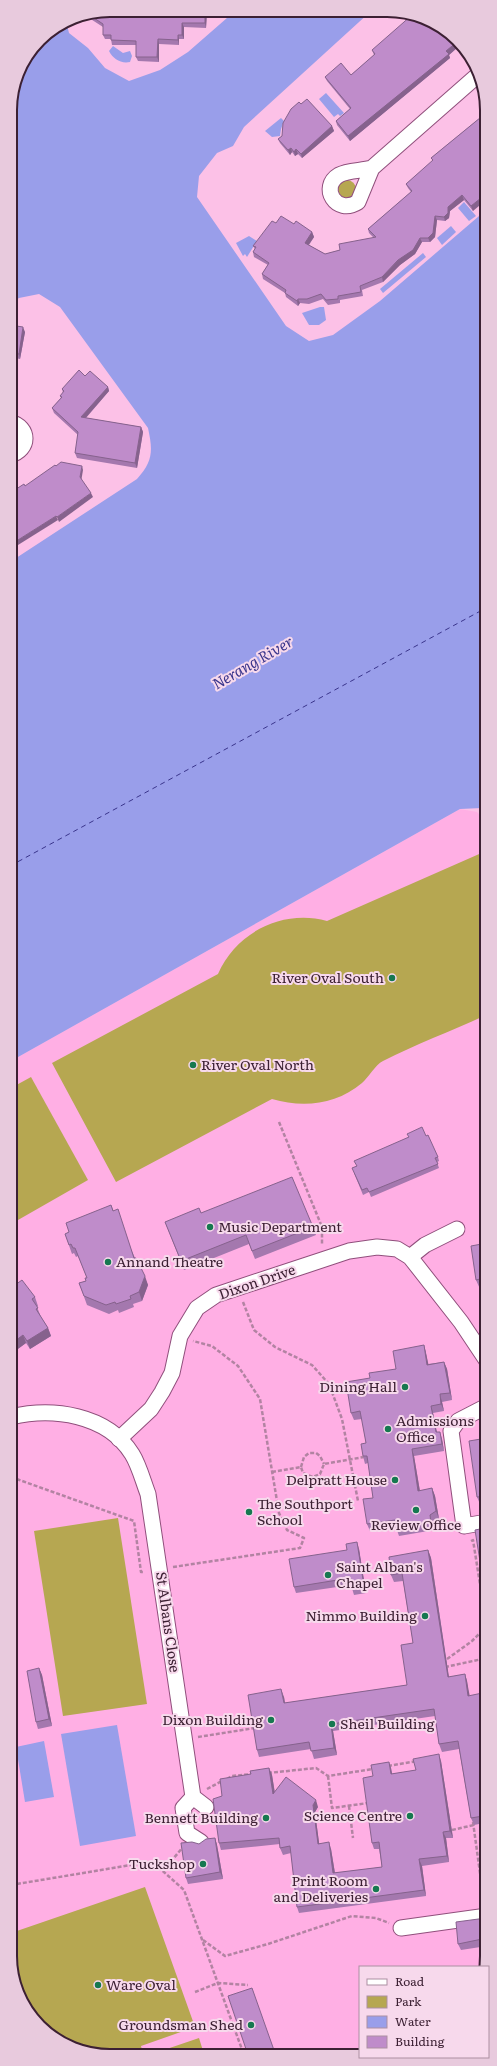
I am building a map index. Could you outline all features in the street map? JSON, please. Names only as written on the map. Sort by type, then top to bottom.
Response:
[{"type":"street","points":[[372,168],[474,78]]},
{"type":"street","points":[[17,425],[20,426],[26,436],[24,446],[21,451],[17,452]]},
{"type":"street","points":[[410,1257],[425,1245],[457,1229]]},
{"type":"street","name":"Dixon Drive","points":[[119,1439],[151,1409],[162,1392],[172,1374],[180,1336],[197,1308],[216,1295],[349,1251],[377,1246],[397,1249],[410,1257],[461,1322],[480,1350]]},
{"type":"street","points":[[480,1410],[458,1421],[451,1431],[464,1526],[480,1523]]},
{"type":"street","points":[[17,1415],[30,1412],[53,1412],[75,1416],[93,1422],[112,1432],[119,1439]]},
{"type":"street","name":"St Albans Close","points":[[119,1439],[132,1454],[148,1494],[193,1797]]},
{"type":"street","points":[[196,1839],[187,1833],[183,1808],[193,1797],[206,1807]]},
{"type":"street","points":[[401,1928],[480,1918]]},
{"type":"path","points":[[279,1122],[322,1227],[322,1251],[325,1259]]},
{"type":"path","points":[[238,1288],[254,1330],[275,1347],[312,1365],[329,1384],[342,1419],[358,1501]]},
{"type":"path","points":[[180,1336],[212,1346],[238,1366],[260,1400],[278,1513],[287,1530],[304,1538]]},
{"type":"path","points":[[309,1453],[316,1453],[320,1456],[324,1464],[323,1470],[320,1474],[313,1477],[303,1473],[301,1467],[304,1457],[309,1453]]},
{"type":"path","points":[[324,1464],[364,1458]]},
{"type":"path","points":[[272,1472],[301,1467]]},
{"type":"path","points":[[468,1541],[473,1540],[480,1584]]},
{"type":"path","points":[[447,1659],[480,1634]]},
{"type":"path","points":[[441,1668],[480,1660]]},
{"type":"path","points":[[184,1739],[255,1728]]},
{"type":"path","points":[[383,1767],[422,1760]]},
{"type":"path","points":[[262,1773],[316,1768],[328,1776],[375,1768]]},
{"type":"path","points":[[193,1797],[232,1776],[255,1774]]},
{"type":"path","points":[[328,1776],[332,1808],[368,1803]]},
{"type":"path","points":[[349,1806],[353,1838]]},
{"type":"path","points":[[473,1819],[480,1878]]},
{"type":"path","points":[[452,1830],[474,1825]]},
{"type":"path","points":[[163,1871],[196,1839]]},
{"type":"path","points":[[17,1884],[143,1863],[156,1865],[184,1890],[242,2049]]},
{"type":"path","points":[[202,1940],[225,1956],[268,1944],[352,1916],[376,1918],[401,1928]]},
{"type":"path","points":[[195,1992],[218,1983],[248,1985]]},
{"type":"shaded area","name":"The Southport School","points":[[460,809],[477,812],[480,816],[480,1962],[479,1966],[359,1966],[359,2049],[104,2049],[86,2046],[63,2037],[44,2022],[36,2013],[22,1986],[17,1956],[17,1058]]},
{"type":"green space","points":[[347,180],[353,183],[356,189],[353,195],[347,198],[341,195],[338,189],[341,183]]},
{"type":"green space","points":[[480,854],[480,1018],[383,1061],[377,1065],[362,1083],[341,1096],[319,1103],[307,1104],[284,1102],[272,1099],[116,1182],[52,1063],[218,974],[226,959],[236,946],[263,927],[278,921],[294,918],[310,918],[327,921]]},
{"type":"green space","points":[[31,1077],[88,1180],[17,1221],[17,1085]]},
{"type":"green space","points":[[118,1518],[147,1704],[63,1716],[34,1531]]},
{"type":"green space","name":"Ware Oval","points":[[145,1887],[195,2027],[141,2046],[142,2049],[104,2049],[86,2046],[63,2037],[44,2022],[36,2013],[22,1986],[18,1968],[17,1931]]},
{"type":"green space","points":[[199,2038],[202,2049],[167,2049]]},
{"type":"water","name":"Nerang River","points":[[228,17],[365,17],[244,127],[233,146],[217,153],[199,176],[197,197],[286,326],[309,341],[333,335],[380,301],[480,215],[480,808],[460,809],[17,1058],[17,557],[137,479],[149,461],[151,449],[148,428],[60,307],[39,294],[17,299],[17,104],[20,86],[29,63],[36,53],[44,44],[63,29],[68,27],[69,33],[88,48],[105,68],[129,81],[160,70],[188,52]]},
{"type":"water","points":[[113,46],[123,53],[130,51],[132,56],[130,62],[120,62],[113,56],[109,51]]},
{"type":"water","points":[[326,93],[344,113],[340,116],[338,114],[334,117],[319,99]]},
{"type":"water","points":[[281,118],[284,121],[280,136],[272,137],[265,131]]},
{"type":"water","points":[[464,202],[476,216],[469,221],[458,208]]},
{"type":"water","points":[[451,226],[456,232],[442,245],[437,238]]},
{"type":"water","points":[[249,236],[257,241],[247,257],[245,254],[243,256],[236,243]]},
{"type":"water","points":[[423,253],[426,257],[383,293],[380,289]]},
{"type":"water","points":[[324,307],[326,320],[319,325],[309,325],[302,313]]},
{"type":"water","points":[[117,1725],[136,1836],[80,1846],[61,1734]]},
{"type":"water","points":[[44,1741],[54,1797],[25,1802],[17,1747]]},
{"type":"building","points":[[110,17],[205,17],[205,23],[182,23],[182,35],[178,35],[178,40],[158,39],[157,57],[136,57],[136,41],[111,40],[111,35],[103,35],[103,24],[95,19]]},
{"type":"building","points":[[407,19],[434,29],[454,45],[446,51],[449,54],[348,136],[336,121],[351,108],[325,77],[341,63],[351,75],[375,54],[372,50]]},
{"type":"building","points":[[307,99],[332,126],[301,154],[296,149],[294,152],[291,148],[288,150],[278,139],[282,136],[283,123],[291,109],[299,102],[301,104]]},
{"type":"building","points":[[480,118],[480,199],[471,206],[462,195],[448,207],[448,213],[444,217],[435,216],[433,233],[428,238],[420,238],[413,250],[398,260],[382,277],[360,286],[361,292],[338,296],[338,299],[326,300],[321,294],[307,299],[298,299],[297,301],[285,293],[286,290],[262,274],[269,263],[253,252],[256,247],[253,246],[272,221],[276,223],[281,216],[294,224],[296,221],[312,232],[305,243],[325,254],[340,250],[339,244],[376,237],[368,229],[412,191],[406,184],[433,160],[431,158]]},
{"type":"building","points":[[17,326],[23,327],[19,354],[17,354]]},
{"type":"building","points":[[79,370],[85,376],[90,371],[108,387],[81,417],[141,427],[135,463],[75,453],[78,432],[52,408],[62,397],[60,396],[64,391],[62,389]]},
{"type":"building","points":[[61,462],[82,466],[80,477],[91,493],[57,517],[56,516],[17,541],[17,488],[24,484],[25,486],[55,465],[56,466]]},
{"type":"building","points":[[422,1127],[426,1136],[428,1135],[438,1157],[435,1158],[438,1164],[369,1192],[367,1188],[362,1190],[352,1168],[357,1166],[354,1161],[409,1137],[407,1134]]},
{"type":"building","name":"Music Department","points":[[292,1177],[313,1227],[252,1251],[246,1235],[181,1261],[165,1222],[199,1208],[201,1213]]},
{"type":"building","name":"Annand Theatre","points":[[111,1205],[113,1211],[118,1209],[134,1258],[136,1258],[145,1276],[139,1292],[130,1296],[131,1299],[116,1304],[115,1302],[106,1305],[84,1296],[79,1283],[86,1281],[85,1278],[87,1278],[75,1248],[73,1248],[71,1244],[69,1245],[65,1234],[69,1232],[66,1223]]},
{"type":"building","points":[[480,1244],[480,1279],[476,1280],[471,1246]]},
{"type":"building","points":[[22,1280],[35,1297],[32,1299],[38,1308],[36,1309],[48,1328],[27,1341],[23,1335],[17,1340],[17,1284]]},
{"type":"building","points":[[424,1345],[427,1365],[444,1362],[450,1393],[440,1394],[441,1404],[431,1406],[436,1432],[440,1432],[442,1444],[412,1449],[418,1491],[432,1488],[436,1511],[430,1515],[431,1523],[396,1528],[395,1520],[367,1524],[363,1499],[373,1498],[367,1456],[363,1456],[361,1444],[366,1443],[360,1411],[351,1413],[346,1382],[370,1378],[369,1373],[396,1369],[393,1351]]},
{"type":"building","points":[[480,1439],[480,1497],[477,1497],[469,1441]]},
{"type":"building","points":[[480,1529],[480,1561],[475,1530]]},
{"type":"building","name":"Saint Alban's Chapel","points":[[357,1542],[364,1586],[352,1588],[350,1578],[294,1587],[289,1559],[347,1550],[346,1544]]},
{"type":"building","points":[[428,1550],[448,1677],[465,1674],[468,1696],[480,1693],[480,1816],[471,1818],[458,1741],[439,1744],[434,1709],[331,1724],[334,1748],[311,1751],[309,1742],[257,1750],[248,1695],[281,1689],[284,1703],[407,1685],[401,1645],[413,1643],[402,1573],[391,1575],[389,1557]]},
{"type":"building","points":[[39,1668],[49,1719],[36,1722],[27,1671]]},
{"type":"building","points":[[439,1754],[450,1831],[443,1832],[447,1856],[419,1859],[424,1890],[297,1907],[290,1846],[280,1848],[279,1838],[219,1843],[213,1799],[222,1796],[220,1779],[251,1774],[250,1771],[269,1768],[273,1794],[286,1777],[316,1800],[313,1805],[318,1844],[329,1842],[333,1873],[382,1867],[379,1842],[372,1843],[363,1778],[373,1776],[371,1765],[389,1762],[391,1774],[416,1770],[413,1759]]},
{"type":"building","name":"Tuckshop","points":[[215,1838],[220,1872],[186,1878],[181,1843],[192,1842],[199,1844],[206,1839]]},
{"type":"building","points":[[480,1919],[480,1939],[458,1944],[456,1922]]},
{"type":"building","name":"Groundsman Shed","points":[[252,1988],[274,2049],[246,2049],[228,1996]]},
{"type":"ferry route","points":[[17,862],[480,611]]},
{"type":"place","name":"River Oval South","points":[[392,978]]},
{"type":"place","name":"River Oval North","points":[[193,1065]]},
{"type":"place","name":"Music Department","points":[[210,1227]]},
{"type":"place","name":"Annand Theatre","points":[[108,1262]]},
{"type":"place","name":"Dining Hall","points":[[405,1387]]},
{"type":"place","name":"Admissions Office","points":[[388,1429]]},
{"type":"place","name":"Delpratt House","points":[[395,1480]]},
{"type":"place","name":"Review Office","points":[[416,1510]]},
{"type":"place","name":"The Southport School","points":[[249,1512]]},
{"type":"place","name":"Saint Alban's Chapel","points":[[328,1575]]},
{"type":"place","name":"Nimmo Building","points":[[425,1616]]},
{"type":"place","name":"Dixon Building","points":[[271,1720]]},
{"type":"place","name":"Sheil Building","points":[[332,1724]]},
{"type":"place","name":"Science Centre","points":[[410,1816]]},
{"type":"place","name":"Bennett Building","points":[[266,1818]]},
{"type":"place","name":"Tuckshop","points":[[203,1864]]},
{"type":"place","name":"Print Room and Deliveries","points":[[376,1889]]},
{"type":"place","name":"Ware Oval","points":[[98,1985]]},
{"type":"place","name":"Groundsman Shed","points":[[251,2025]]}]
